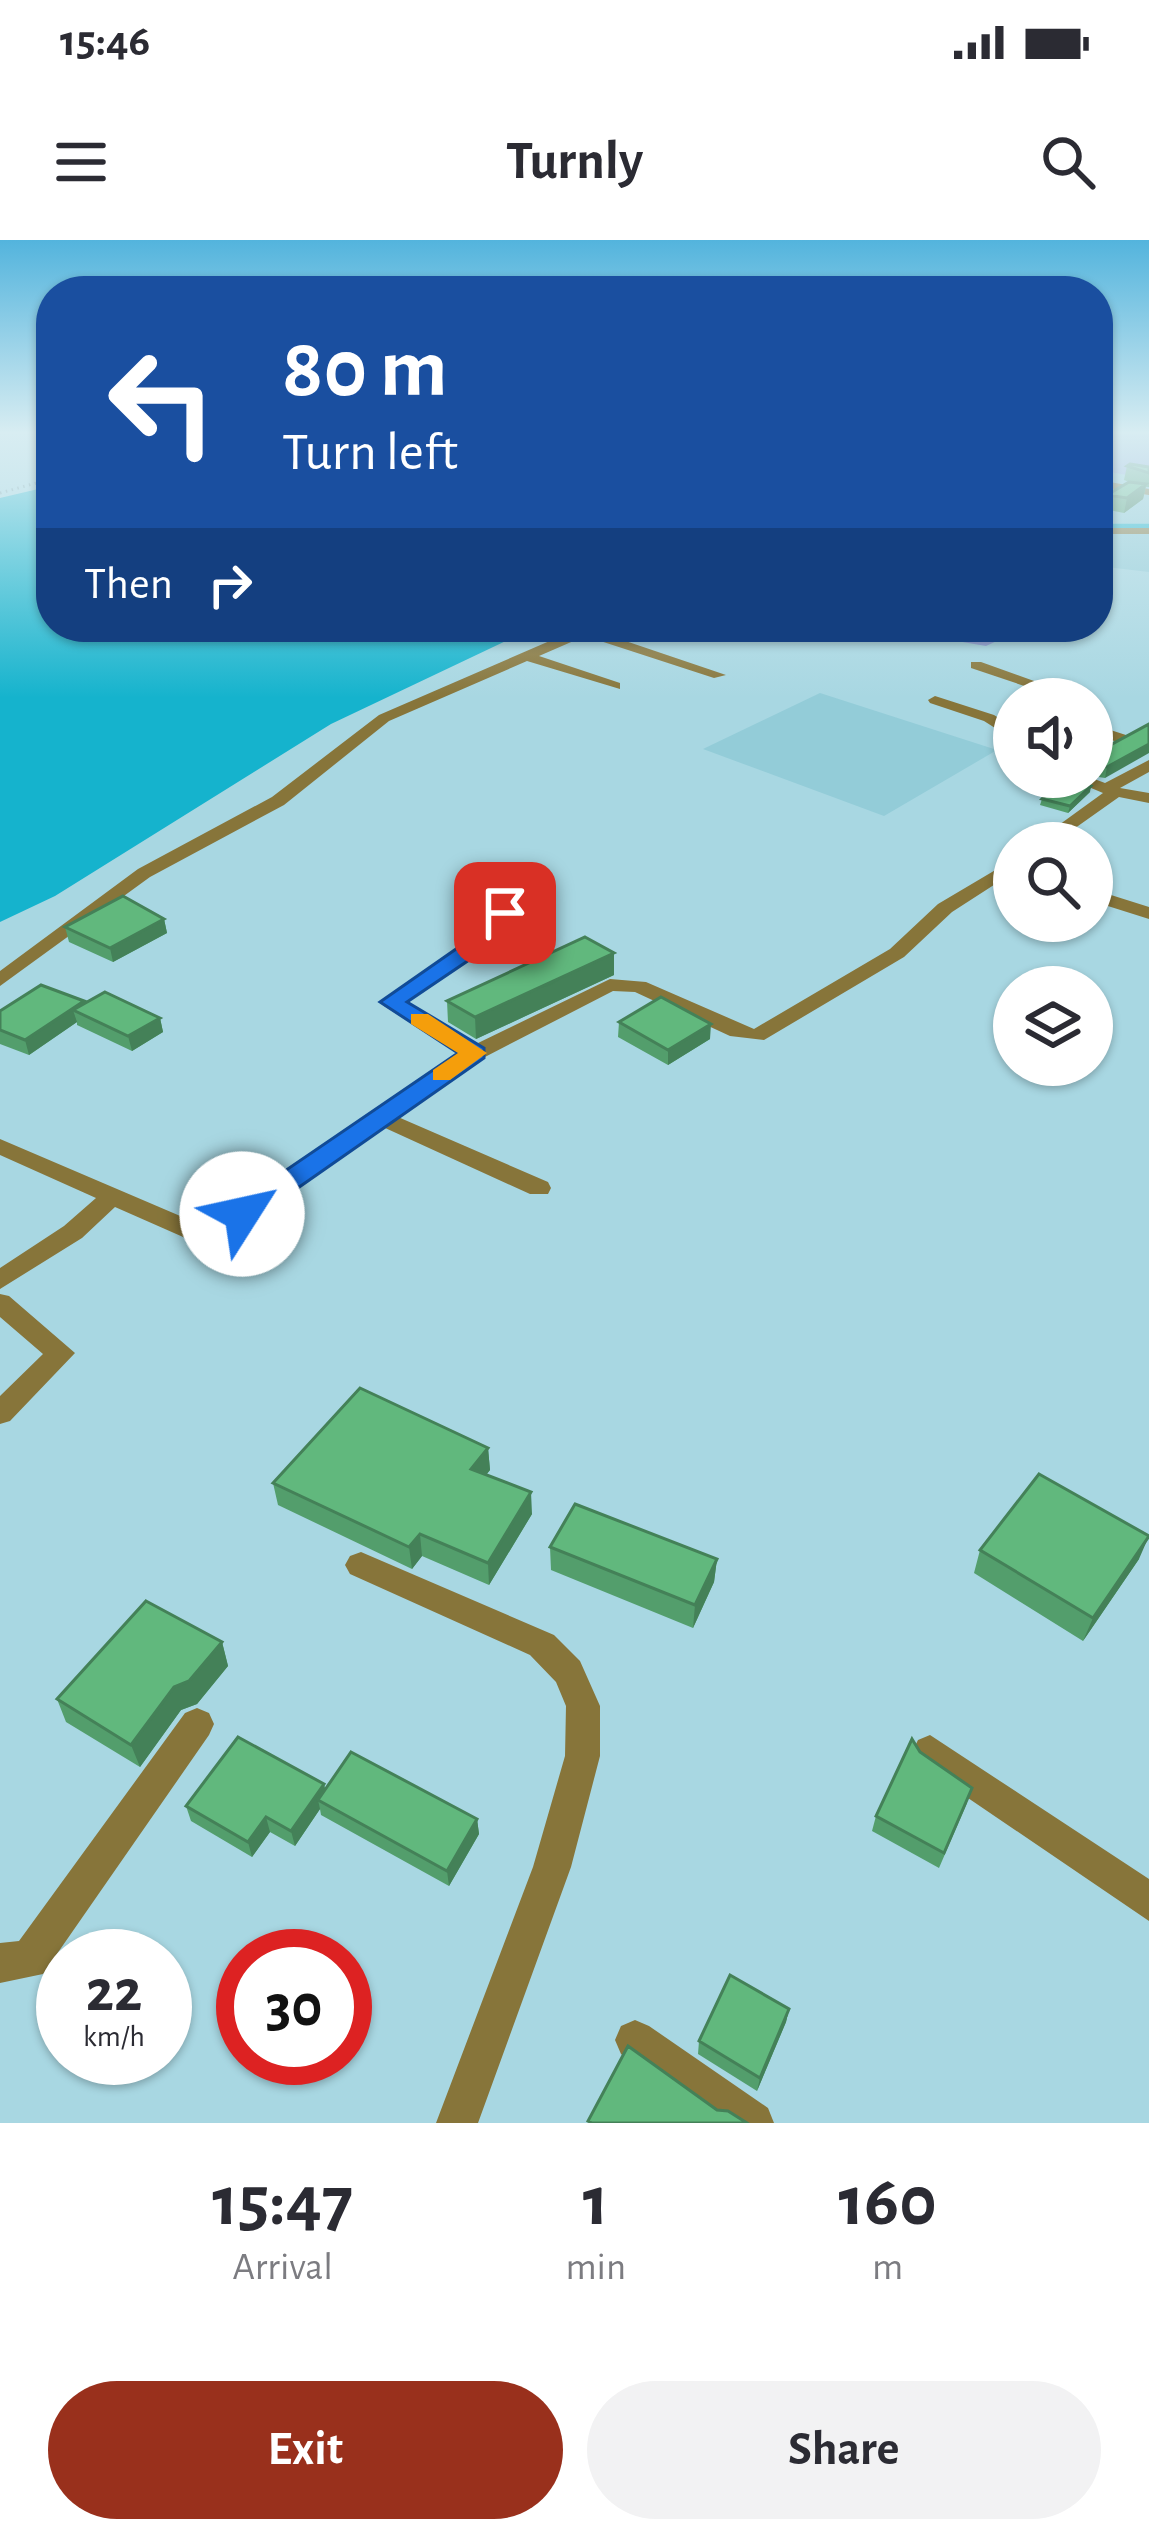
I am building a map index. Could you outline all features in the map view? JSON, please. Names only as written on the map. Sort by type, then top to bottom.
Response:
[{"type":"street","points":[[0,980],[144,873],[278,801],[384,718],[558,642]]},
{"type":"street","points":[[625,642],[719,675]]},
{"type":"street","points":[[526,656],[615,686]]},
{"type":"street","points":[[976,665],[1015,678]]},
{"type":"street","points":[[935,700],[993,720]]},
{"type":"street","points":[[1113,733],[1130,736],[1113,744]]},
{"type":"street","points":[[1113,789],[1149,765]]},
{"type":"street","points":[[1113,790],[1149,798]]},
{"type":"street","points":[[1070,822],[1101,798]]},
{"type":"street","points":[[0,1146],[208,1238],[475,1053],[610,985],[640,986],[737,1032],[758,1036],[897,953],[945,908],[993,877]]},
{"type":"street","points":[[1113,902],[1149,913]]},
{"type":"street","points":[[392,1002],[475,1053]]},
{"type":"street","points":[[379,1117],[538,1188]]},
{"type":"street","points":[[0,1280],[73,1232],[110,1198]]},
{"type":"street","points":[[0,1303],[61,1353],[0,1413]]},
{"type":"street","points":[[361,1565],[542,1645],[559,1657],[580,1693],[586,1729],[581,1764],[542,1904],[457,2123]]},
{"type":"street","points":[[0,1964],[29,1960],[197,1724]]},
{"type":"street","points":[[930,1752],[1149,1902]]},
{"type":"street","points":[[635,2040],[753,2123]]},
{"type":"lane","points":[[1113,531],[1149,531]]},
{"type":"lane","points":[[392,1002],[464,953],[505,913]]},
{"type":"shaded area","points":[[0,522],[36,522],[36,642],[504,642],[331,724],[55,896],[0,922]]},
{"type":"shaded area","points":[[1113,522],[1149,522],[1149,572],[1113,568]]},
{"type":"shaded area","points":[[820,693],[993,752],[884,816],[703,749]]},
{"type":"building","points":[[1149,724],[1149,744],[1113,764],[1113,744]]},
{"type":"building","points":[[1043,798],[1078,798],[1070,806]]},
{"type":"building","points":[[123,896],[164,919],[110,948],[65,927]]},
{"type":"building","points":[[585,937],[614,953],[475,1017],[447,1001]]},
{"type":"building","points":[[41,985],[84,1001],[25,1040],[0,1030],[0,1011]]},
{"type":"building","points":[[105,992],[160,1018],[128,1036],[73,1010]]},
{"type":"building","points":[[661,997],[711,1024],[668,1050],[619,1022]]},
{"type":"building","points":[[360,1388],[488,1448],[471,1469],[531,1492],[488,1563],[420,1534],[409,1547],[273,1483]]},
{"type":"building","points":[[1039,1474],[1149,1536],[1093,1618],[980,1550]]},
{"type":"building","points":[[575,1504],[717,1559],[695,1605],[550,1547]]},
{"type":"building","points":[[146,1601],[222,1642],[189,1681],[174,1687],[131,1745],[57,1699]]},
{"type":"building","points":[[238,1737],[324,1784],[291,1831],[266,1817],[248,1842],[186,1806]]},
{"type":"building","points":[[912,1739],[920,1752],[972,1788],[944,1853],[876,1816]]},
{"type":"building","points":[[351,1752],[477,1819],[447,1871],[318,1800]]},
{"type":"building","points":[[730,1975],[789,2009],[760,2078],[699,2041]]},
{"type":"building","points":[[628,2046],[717,2110],[747,2123],[588,2121]]},
{"type":"waterway","points":[[1113,526],[1149,526]]},
{"type":"slow traffic","points":[[419,1019],[475,1053],[442,1075]]},
{"type":"route","points":[[242,1214],[475,1053],[392,1002],[464,953],[505,913]]}]
